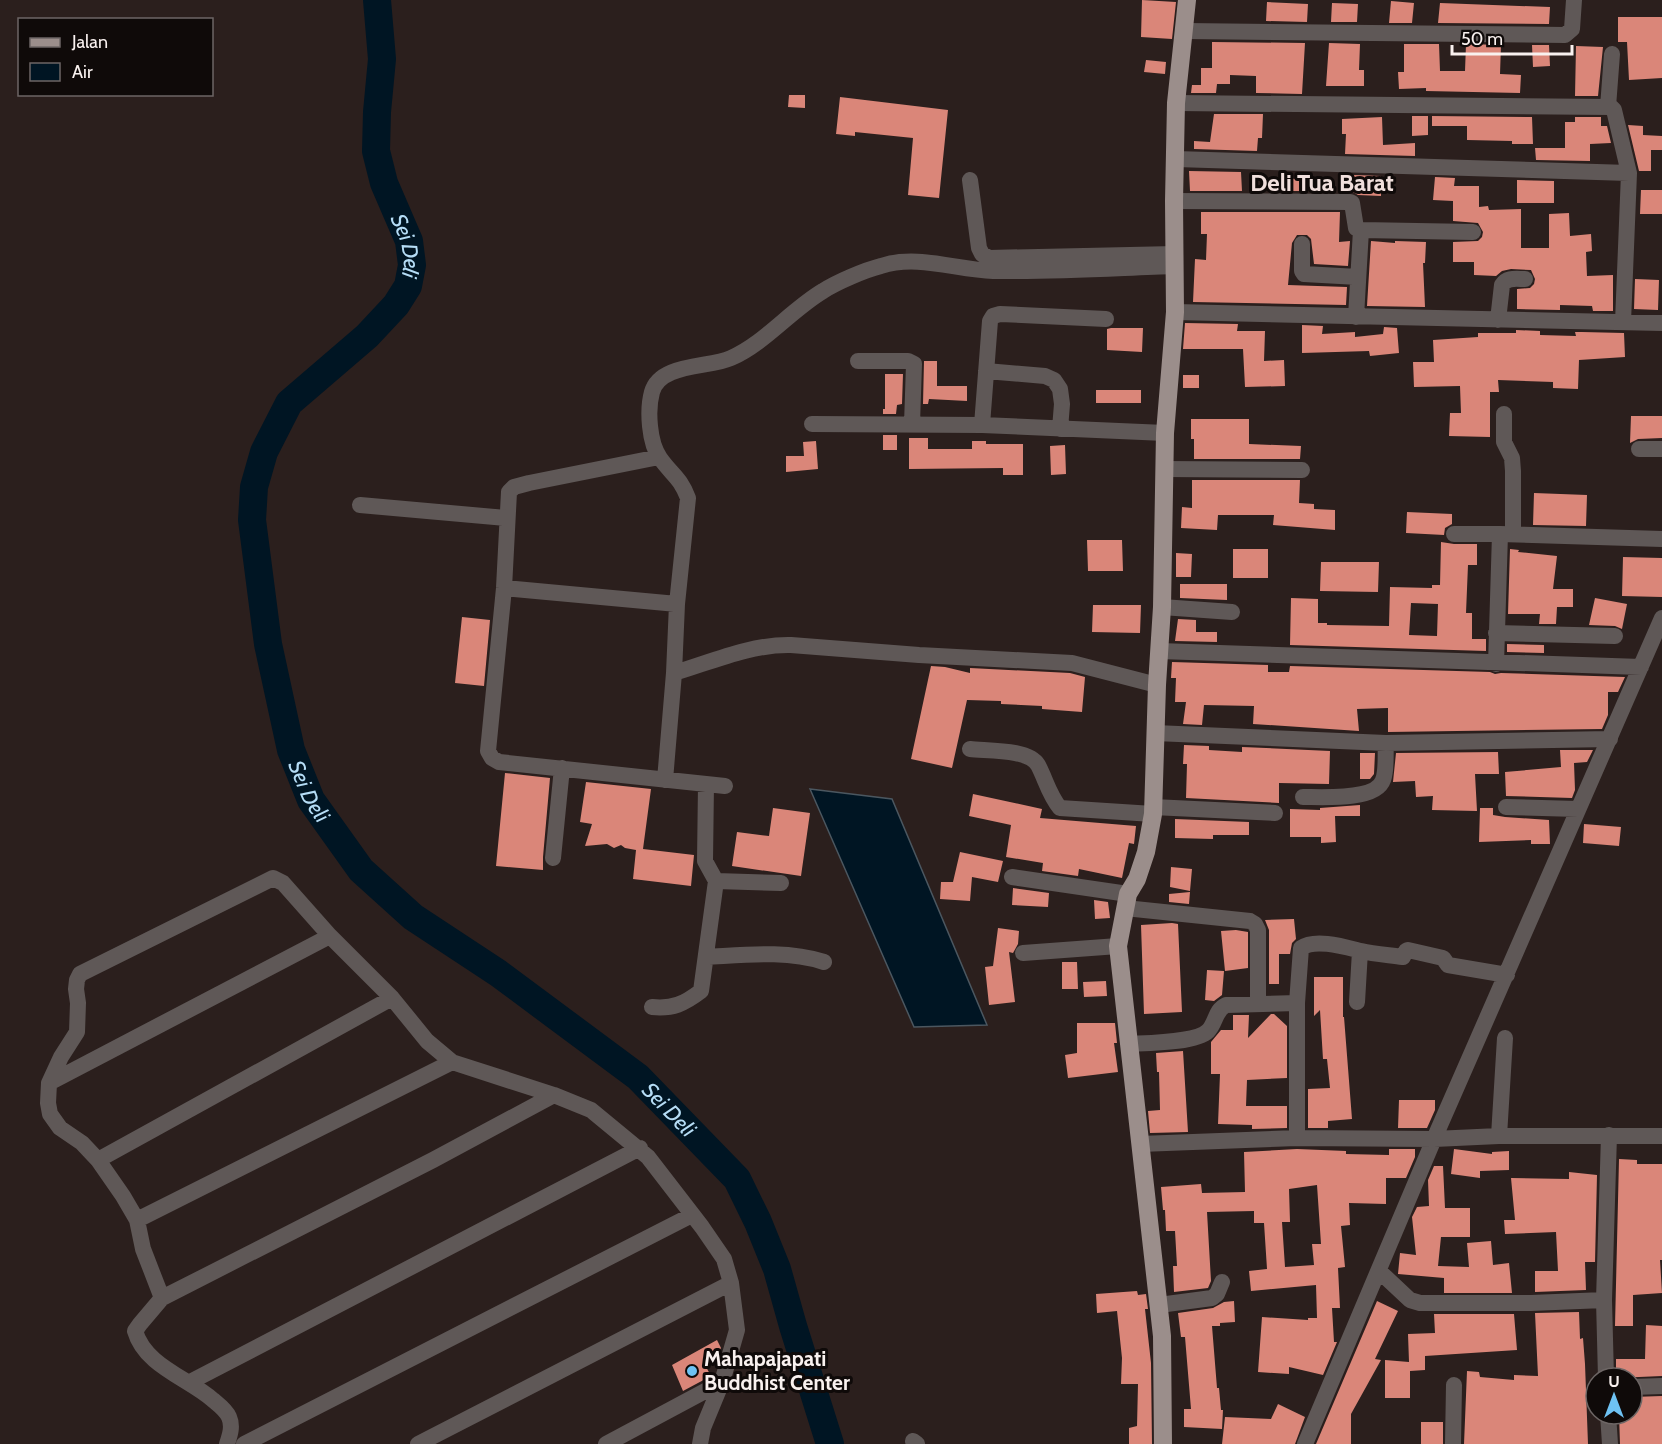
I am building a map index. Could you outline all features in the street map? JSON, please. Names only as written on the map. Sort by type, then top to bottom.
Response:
[{"type":"main road","points":[[1163,1444],[1162,1336],[1118,946],[1126,901],[1137,879],[1146,852],[1153,811],[1162,607],[1165,433],[1175,312],[1176,103],[1187,0]]},
{"type":"street","points":[[1185,31],[1565,35],[1572,29],[1574,0]]},
{"type":"street","points":[[1608,107],[1612,54]]},
{"type":"street","points":[[1176,103],[1608,107],[1614,110],[1629,174],[1623,322]]},
{"type":"street","points":[[1176,159],[1629,174]]},
{"type":"street","points":[[970,180],[979,248],[982,254],[989,258],[1175,260]]},
{"type":"street","points":[[1174,201],[1350,202],[1356,228],[1361,230],[1473,232]]},
{"type":"street","points":[[1356,317],[1361,230]]},
{"type":"street","points":[[1302,244],[1302,272],[1304,274],[1358,277]]},
{"type":"street","points":[[666,780],[677,604],[688,498],[683,483],[659,457],[650,425],[652,390],[662,377],[680,369],[722,362],[740,354],[823,291],[881,266],[904,261],[992,271],[1175,260]]},
{"type":"street","points":[[1498,320],[1504,281],[1525,279]]},
{"type":"street","points":[[1175,312],[1662,323]]},
{"type":"street","points":[[982,425],[990,321],[993,316],[1000,314],[1106,319]]},
{"type":"street","points":[[858,361],[908,361],[914,364],[912,424]]},
{"type":"street","points":[[986,371],[1045,376],[1054,380],[1060,389],[1062,404],[1060,429]]},
{"type":"street","points":[[1496,664],[1496,633],[1513,471],[1512,458],[1504,442],[1504,414]]},
{"type":"street","points":[[812,424],[982,425],[1165,433]]},
{"type":"street","points":[[1639,449],[1662,449]]},
{"type":"street","points":[[659,457],[514,487],[507,495],[504,588],[488,751],[489,755],[499,762],[725,786]]},
{"type":"street","points":[[1164,469],[1302,470]]},
{"type":"street","points":[[360,505],[506,518]]},
{"type":"street","points":[[1454,534],[1662,539]]},
{"type":"street","points":[[504,588],[677,604]]},
{"type":"street","points":[[1162,607],[1232,612]]},
{"type":"street","points":[[1305,1444],[1434,1139],[1660,625]]},
{"type":"street","points":[[1496,633],[1615,636]]},
{"type":"street","points":[[674,673],[775,644],[1072,663],[1157,685]]},
{"type":"street","points":[[1159,651],[1496,664],[1641,667]]},
{"type":"street","points":[[1155,733],[1386,743],[1610,739]]},
{"type":"street","points":[[1304,797],[1348,797],[1371,791],[1379,786],[1383,780],[1386,743]]},
{"type":"street","points":[[970,749],[1025,754],[1033,759],[1038,764],[1052,800],[1060,808],[1275,813]]},
{"type":"street","points":[[553,858],[562,768]]},
{"type":"street","points":[[652,1007],[664,1008],[687,1002],[700,990],[716,881],[705,861],[706,784]]},
{"type":"street","points":[[1506,807],[1578,810]]},
{"type":"street","points":[[1012,877],[1126,901],[1250,921],[1258,930],[1258,1004]]},
{"type":"street","points":[[162,1298],[143,1249],[137,1220],[98,1160],[82,1143],[60,1128],[50,1114],[49,1083],[77,1032],[76,989],[80,974],[273,878],[283,883],[330,936],[392,998],[427,1041],[452,1062],[554,1095],[591,1110],[640,1148],[692,1215],[724,1259],[731,1283],[737,1330],[722,1382],[703,1428],[700,1444]]},
{"type":"street","points":[[716,881],[781,883]]},
{"type":"street","points":[[49,1083],[330,936]]},
{"type":"street","points":[[1297,1138],[1297,1003],[1301,948],[1310,943],[1347,946],[1360,951],[1404,957],[1408,950],[1443,957],[1449,965],[1507,975]]},
{"type":"street","points":[[1023,953],[1118,946]]},
{"type":"street","points":[[1357,1002],[1360,951]]},
{"type":"street","points":[[706,957],[804,955],[824,962]]},
{"type":"street","points":[[98,1160],[392,998]]},
{"type":"street","points":[[1129,1044],[1201,1036],[1208,1031],[1221,1007],[1297,1003]]},
{"type":"street","points":[[1498,1136],[1505,1038]]},
{"type":"street","points":[[137,1220],[452,1062]]},
{"type":"street","points":[[227,1444],[232,1429],[229,1418],[218,1404],[190,1382],[151,1357],[137,1339],[135,1331],[162,1298],[433,1160],[554,1095]]},
{"type":"street","points":[[1606,1366],[1604,1300],[1609,1135]]},
{"type":"street","points":[[1140,1144],[1297,1138],[1662,1136]]},
{"type":"street","points":[[190,1382],[640,1148]]},
{"type":"street","points":[[244,1444],[692,1215]]},
{"type":"street","points":[[1379,1271],[1410,1300],[1420,1303],[1531,1303],[1604,1300]]},
{"type":"street","points":[[1158,1305],[1212,1298],[1222,1282]]},
{"type":"street","points":[[418,1444],[731,1283]]},
{"type":"street","points":[[606,1444],[722,1382]]},
{"type":"street","points":[[1453,1444],[1454,1385]]},
{"type":"street","points":[[1644,1387],[1662,1386]]},
{"type":"street","points":[[1609,1426],[1610,1444]]},
{"type":"water","points":[[810,789],[892,799],[987,1025],[914,1027]]},
{"type":"building","points":[[1142,0],[1176,2],[1172,39],[1141,37]]},
{"type":"building","points":[[1391,1],[1414,3],[1412,23],[1389,23]]},
{"type":"building","points":[[1267,2],[1308,4],[1307,22],[1266,21]]},
{"type":"building","points":[[1332,3],[1358,4],[1357,22],[1331,22]]},
{"type":"building","points":[[1440,3],[1550,7],[1549,24],[1438,23]]},
{"type":"building","points":[[1618,17],[1662,17],[1662,78],[1629,80],[1627,42],[1618,42]]},
{"type":"building","points":[[1212,42],[1305,43],[1302,94],[1256,93],[1256,76],[1230,75],[1230,84],[1217,84],[1216,93],[1191,93],[1192,85],[1201,85],[1201,68],[1212,68]]},
{"type":"building","points":[[1329,43],[1360,44],[1359,70],[1364,70],[1364,86],[1326,86]]},
{"type":"building","points":[[1404,44],[1439,44],[1440,71],[1465,71],[1466,44],[1501,45],[1500,74],[1521,75],[1520,93],[1426,91],[1426,88],[1399,89],[1398,72],[1404,72]]},
{"type":"building","points":[[1532,45],[1549,45],[1550,66],[1533,67]]},
{"type":"building","points":[[1576,46],[1603,47],[1598,96],[1575,96]]},
{"type":"building","points":[[1146,60],[1166,62],[1165,74],[1144,72]]},
{"type":"building","points":[[789,95],[805,95],[805,108],[788,107]]},
{"type":"building","points":[[840,97],[948,110],[939,198],[908,195],[913,138],[855,132],[855,136],[836,134]]},
{"type":"building","points":[[1214,114],[1263,114],[1262,138],[1258,138],[1257,151],[1194,149],[1194,141],[1210,142]]},
{"type":"building","points":[[1412,116],[1428,116],[1428,135],[1412,136]]},
{"type":"building","points":[[1432,116],[1532,117],[1533,144],[1467,140],[1467,126],[1432,126]]},
{"type":"building","points":[[1382,117],[1383,145],[1415,143],[1415,156],[1345,154],[1346,134],[1342,134],[1342,119]]},
{"type":"building","points":[[1575,117],[1601,117],[1601,126],[1607,126],[1611,143],[1590,144],[1590,161],[1536,160],[1535,148],[1565,148],[1565,122],[1575,122]]},
{"type":"building","points":[[1628,125],[1643,126],[1643,135],[1662,136],[1662,150],[1651,150],[1651,171],[1639,171]]},
{"type":"building","points":[[1189,171],[1241,172],[1242,191],[1190,191]]},
{"type":"building","points":[[1354,175],[1381,176],[1381,196],[1358,195],[1353,192]]},
{"type":"building","points":[[1435,177],[1455,178],[1454,186],[1479,186],[1479,207],[1488,206],[1489,210],[1521,209],[1521,248],[1549,248],[1549,214],[1569,213],[1570,236],[1591,234],[1592,251],[1586,252],[1587,276],[1613,275],[1613,311],[1593,311],[1592,306],[1560,305],[1560,310],[1517,309],[1517,289],[1530,288],[1534,284],[1535,279],[1531,270],[1511,269],[1502,271],[1496,276],[1474,275],[1474,262],[1453,262],[1453,242],[1478,241],[1483,232],[1478,223],[1453,221],[1453,201],[1433,200]]},
{"type":"building","points":[[1269,178],[1299,179],[1299,191],[1268,191]]},
{"type":"building","points":[[1517,180],[1554,181],[1554,203],[1517,203]]},
{"type":"building","points":[[1641,190],[1662,190],[1662,214],[1640,214]]},
{"type":"building","points":[[1201,212],[1340,212],[1339,242],[1350,241],[1348,266],[1314,264],[1311,239],[1307,235],[1297,235],[1292,243],[1288,285],[1347,287],[1346,305],[1193,302],[1195,259],[1206,260],[1207,234],[1201,234]]},
{"type":"building","points":[[1371,241],[1426,242],[1425,263],[1423,263],[1425,307],[1367,306]]},
{"type":"building","points":[[1635,279],[1659,280],[1658,310],[1634,309]]},
{"type":"building","points":[[1185,323],[1238,324],[1237,331],[1265,331],[1264,361],[1284,360],[1285,386],[1245,387],[1243,349],[1183,349]]},
{"type":"building","points":[[1302,325],[1323,326],[1322,334],[1355,332],[1355,337],[1383,334],[1384,327],[1397,328],[1399,353],[1370,356],[1369,351],[1302,353]]},
{"type":"building","points":[[1143,328],[1142,352],[1107,350],[1107,329]]},
{"type":"building","points":[[1516,330],[1540,331],[1540,335],[1576,336],[1575,332],[1624,333],[1625,357],[1579,360],[1578,389],[1553,388],[1553,382],[1498,380],[1499,392],[1490,392],[1490,437],[1449,436],[1450,413],[1461,413],[1460,386],[1414,387],[1413,362],[1434,362],[1433,340],[1478,337],[1478,333],[1516,333]]},
{"type":"building","points":[[924,361],[937,361],[937,386],[967,386],[967,401],[929,399],[928,404],[923,404]]},
{"type":"building","points":[[885,374],[903,374],[902,404],[897,405],[896,414],[883,414]]},
{"type":"building","points":[[1183,375],[1199,375],[1199,388],[1183,388]]},
{"type":"building","points":[[1096,390],[1141,390],[1141,403],[1096,403]]},
{"type":"building","points":[[1631,416],[1662,416],[1662,438],[1638,439],[1630,443]]},
{"type":"building","points":[[1191,419],[1249,419],[1249,444],[1301,446],[1300,459],[1194,459]]},
{"type":"building","points":[[883,435],[897,435],[897,450],[883,450]]},
{"type":"building","points":[[909,438],[928,438],[928,449],[972,449],[972,441],[986,441],[986,444],[1023,444],[1023,475],[1003,475],[1003,468],[909,469]]},
{"type":"building","points":[[816,441],[818,469],[786,472],[786,456],[804,456],[803,442]]},
{"type":"building","points":[[1065,445],[1066,474],[1051,475],[1050,446]]},
{"type":"building","points":[[1192,480],[1300,480],[1299,503],[1314,504],[1314,509],[1335,510],[1335,530],[1273,525],[1274,515],[1218,515],[1217,530],[1181,528],[1182,507],[1192,508]]},
{"type":"building","points":[[1534,493],[1587,495],[1586,526],[1533,525]]},
{"type":"building","points":[[1407,512],[1452,514],[1452,524],[1445,528],[1444,535],[1406,533]]},
{"type":"building","points":[[1087,540],[1122,540],[1123,571],[1088,571]]},
{"type":"building","points":[[1441,542],[1477,544],[1477,565],[1468,565],[1466,613],[1472,613],[1472,639],[1486,639],[1486,651],[1290,645],[1291,598],[1318,599],[1318,623],[1389,626],[1390,587],[1432,588],[1432,585],[1440,585]],"holes":[[[1411,603],[1438,604],[1437,636],[1409,635]]]},
{"type":"building","points":[[1233,549],[1268,549],[1268,578],[1233,578]]},
{"type":"building","points":[[1510,549],[1557,556],[1553,589],[1573,589],[1573,607],[1557,607],[1556,624],[1539,624],[1540,614],[1508,614]]},
{"type":"building","points":[[1176,553],[1192,554],[1191,577],[1176,577]]},
{"type":"building","points":[[1623,557],[1662,558],[1662,597],[1622,596]]},
{"type":"building","points":[[1321,562],[1379,562],[1378,592],[1320,591]]},
{"type":"building","points":[[1180,584],[1227,584],[1227,600],[1180,598]]},
{"type":"building","points":[[1595,598],[1627,604],[1622,629],[1615,626],[1589,625]]},
{"type":"building","points":[[1093,605],[1141,605],[1140,633],[1092,632]]},
{"type":"building","points":[[462,617],[490,620],[484,686],[455,683]]},
{"type":"building","points":[[1178,619],[1196,620],[1196,632],[1217,632],[1217,642],[1175,641]]},
{"type":"building","points":[[1507,644],[1544,645],[1544,653],[1507,652]]},
{"type":"building","points":[[1172,662],[1268,665],[1268,672],[1289,672],[1290,666],[1625,677],[1618,692],[1608,692],[1608,715],[1602,729],[1388,732],[1388,708],[1357,709],[1359,731],[1253,724],[1254,706],[1204,705],[1202,725],[1183,724],[1186,702],[1175,702],[1176,678],[1171,678]]},
{"type":"building","points":[[931,666],[970,673],[970,668],[1070,673],[1085,677],[1082,712],[1042,709],[1042,706],[1001,704],[1001,701],[967,700],[952,768],[911,759]]},
{"type":"building","points":[[1184,745],[1209,746],[1209,750],[1242,752],[1242,747],[1330,751],[1329,784],[1279,783],[1279,803],[1186,798],[1187,764],[1183,764]]},
{"type":"building","points":[[1560,750],[1593,750],[1587,762],[1574,763],[1575,790],[1572,798],[1506,796],[1505,772],[1561,767]]},
{"type":"building","points":[[1498,752],[1499,774],[1475,774],[1477,811],[1432,810],[1433,796],[1416,797],[1415,781],[1393,782],[1396,753]]},
{"type":"building","points":[[1360,753],[1375,753],[1374,774],[1370,779],[1360,779]]},
{"type":"building","points":[[505,773],[550,778],[543,870],[496,866]]},
{"type":"building","points":[[586,782],[651,789],[643,849],[694,855],[691,886],[633,879],[636,850],[621,845],[614,848],[607,844],[585,846],[592,824],[580,822]]},
{"type":"building","points":[[973,794],[1042,809],[1040,818],[1136,826],[1134,844],[1129,843],[1122,878],[1079,869],[1078,876],[1042,871],[1043,863],[1006,857],[1011,825],[969,816]]},
{"type":"building","points":[[1360,805],[1360,816],[1335,816],[1336,842],[1321,843],[1321,837],[1290,837],[1290,809],[1320,810],[1320,808]]},
{"type":"building","points":[[773,808],[810,813],[801,876],[732,866],[737,832],[769,836]]},
{"type":"building","points":[[1480,808],[1493,808],[1493,815],[1549,820],[1550,844],[1531,844],[1531,840],[1479,842]]},
{"type":"building","points":[[1175,819],[1249,822],[1249,835],[1213,835],[1213,839],[1175,838]]},
{"type":"building","points":[[1584,824],[1621,827],[1619,846],[1583,843]]},
{"type":"building","points":[[960,852],[1003,861],[998,882],[972,877],[970,901],[940,899],[941,882],[953,882]]},
{"type":"building","points":[[1171,867],[1192,869],[1190,891],[1170,887]]},
{"type":"building","points":[[1013,888],[1049,893],[1048,907],[1012,905]]},
{"type":"building","points":[[1190,892],[1189,904],[1169,902],[1169,894]]},
{"type":"building","points":[[1094,900],[1108,902],[1110,918],[1095,919]]},
{"type":"building","points":[[1294,919],[1296,939],[1292,943],[1290,954],[1279,954],[1279,984],[1269,984],[1269,930],[1265,920]]},
{"type":"building","points":[[1178,924],[1182,1012],[1144,1014],[1141,925]]},
{"type":"building","points":[[998,928],[1019,931],[1018,944],[1013,953],[1009,952],[1015,1002],[989,1005],[985,967],[993,966]]},
{"type":"building","points":[[1221,931],[1248,932],[1248,968],[1225,971]]},
{"type":"building","points":[[1062,962],[1077,962],[1078,989],[1062,989]]},
{"type":"building","points":[[1207,970],[1224,971],[1222,995],[1214,1001],[1205,1000]]},
{"type":"building","points":[[1314,977],[1343,977],[1343,1017],[1352,1119],[1328,1121],[1328,1128],[1308,1128],[1308,1089],[1330,1088],[1327,1059],[1323,1059],[1320,1010],[1314,1016]]},
{"type":"building","points":[[1106,981],[1107,996],[1084,997],[1083,982]]},
{"type":"building","points":[[1271,1014],[1287,1026],[1287,1078],[1247,1080],[1246,1106],[1287,1106],[1287,1128],[1252,1129],[1252,1125],[1218,1124],[1220,1074],[1211,1074],[1211,1042],[1221,1030],[1233,1030],[1233,1015],[1249,1015],[1248,1038]]},
{"type":"building","points":[[1077,1023],[1115,1023],[1117,1043],[1114,1043],[1118,1072],[1068,1078],[1065,1055],[1077,1053]]},
{"type":"building","points":[[1183,1051],[1188,1132],[1150,1133],[1148,1111],[1160,1110],[1156,1053]]},
{"type":"building","points":[[1399,1100],[1435,1100],[1435,1110],[1427,1128],[1398,1128]]},
{"type":"building","points":[[1297,1149],[1346,1151],[1346,1154],[1389,1155],[1389,1149],[1415,1149],[1415,1157],[1406,1178],[1386,1178],[1386,1204],[1349,1203],[1350,1225],[1341,1226],[1345,1267],[1338,1268],[1340,1308],[1332,1308],[1334,1342],[1337,1342],[1323,1375],[1289,1367],[1289,1374],[1258,1372],[1262,1317],[1308,1320],[1308,1318],[1317,1318],[1316,1285],[1251,1291],[1249,1271],[1267,1269],[1264,1223],[1254,1223],[1254,1211],[1207,1212],[1211,1281],[1208,1288],[1174,1292],[1173,1266],[1177,1266],[1175,1231],[1166,1231],[1161,1187],[1201,1184],[1202,1193],[1245,1192],[1244,1152]],"holes":[[[1317,1185],[1321,1244],[1312,1244],[1314,1265],[1285,1267],[1282,1222],[1290,1222],[1289,1189]]]},
{"type":"building","points":[[1454,1149],[1492,1154],[1492,1152],[1509,1151],[1509,1170],[1480,1171],[1480,1178],[1451,1174]]},
{"type":"building","points":[[1619,1159],[1637,1160],[1637,1164],[1662,1164],[1662,1260],[1660,1260],[1662,1293],[1633,1295],[1633,1326],[1615,1326]]},
{"type":"building","points":[[1434,1166],[1443,1166],[1445,1208],[1470,1208],[1470,1237],[1441,1237],[1438,1266],[1469,1267],[1467,1243],[1491,1241],[1493,1265],[1509,1263],[1512,1293],[1444,1293],[1444,1278],[1398,1274],[1400,1253],[1416,1255],[1412,1217],[1417,1207],[1429,1206],[1428,1180]]},
{"type":"building","points":[[1569,1172],[1597,1175],[1595,1262],[1585,1262],[1586,1290],[1535,1292],[1535,1271],[1558,1271],[1556,1232],[1505,1234],[1504,1220],[1515,1220],[1511,1178],[1569,1179]]},
{"type":"building","points":[[1137,1291],[1138,1295],[1146,1294],[1148,1309],[1145,1309],[1151,1363],[1152,1444],[1129,1444],[1129,1428],[1137,1426],[1138,1384],[1121,1384],[1122,1358],[1117,1311],[1097,1313],[1096,1294]]},
{"type":"building","points":[[1234,1301],[1235,1322],[1212,1326],[1217,1388],[1219,1388],[1221,1410],[1223,1410],[1222,1429],[1184,1427],[1184,1409],[1191,1409],[1185,1337],[1181,1337],[1178,1313],[1213,1308],[1224,1302]]},
{"type":"building","points":[[1377,1301],[1398,1311],[1375,1359],[1381,1360],[1351,1414],[1351,1444],[1316,1444]]},
{"type":"building","points":[[1579,1312],[1580,1339],[1583,1338],[1585,1364],[1584,1426],[1587,1426],[1588,1444],[1464,1444],[1467,1371],[1479,1372],[1480,1377],[1514,1380],[1514,1375],[1538,1376],[1535,1313]]},
{"type":"building","points":[[1434,1314],[1514,1314],[1517,1350],[1425,1356],[1425,1370],[1410,1371],[1410,1398],[1385,1398],[1385,1360],[1409,1362],[1408,1334],[1435,1333]]},
{"type":"building","points":[[1646,1325],[1662,1326],[1662,1376],[1644,1377],[1644,1366],[1616,1366],[1616,1359],[1645,1359]]},
{"type":"building","name":"Mahapajapati Buddhist Center","points":[[717,1340],[721,1348],[719,1356],[704,1363],[711,1376],[683,1391],[672,1365]]},
{"type":"building","points":[[1662,1396],[1662,1444],[1620,1444],[1619,1426],[1644,1426],[1644,1397]]},
{"type":"building","points":[[1278,1404],[1305,1417],[1295,1444],[1222,1444],[1225,1417],[1271,1419]]},
{"type":"building","points":[[1421,1422],[1443,1422],[1443,1444],[1421,1444]]},
{"type":"waterway","name":"Sei Deli","points":[[377,0],[382,59],[376,151],[384,183],[409,241],[412,265],[408,286],[396,305],[367,336],[289,403],[264,452],[254,487],[252,520],[268,644],[291,750],[311,800],[361,870],[413,917],[498,973],[638,1077],[737,1179],[777,1269],[830,1444]]},
{"type":"place","name":"Mahapajapati Buddhist Center","points":[[692,1371]]},
{"type":"district","name":"Deli Tua Barat","points":[[1322,183]]}]
